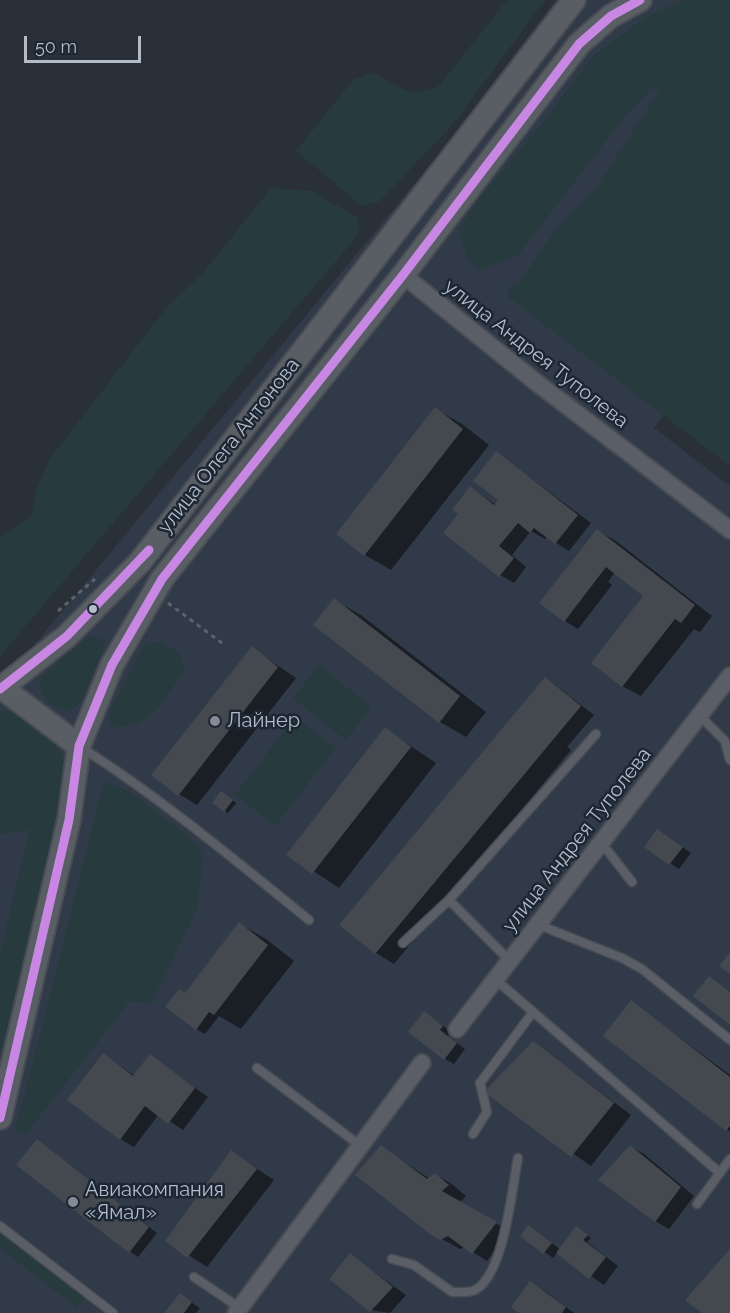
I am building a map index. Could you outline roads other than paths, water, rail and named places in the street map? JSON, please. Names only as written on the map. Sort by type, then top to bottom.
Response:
[{"type":"street","name":"улица Олега Антонова","points":[[1,688],[67,636],[140,562],[574,0]]},
{"type":"street","name":"улица Олега Антонова","points":[[0,1118],[69,820],[79,746],[112,666],[162,579],[403,275],[579,44],[611,16],[640,0]]},
{"type":"street","name":"улица Андрея Туполева","points":[[403,275],[537,383],[730,530]]},
{"type":"street","name":"улица Андрея Туполева","points":[[457,1029],[730,676]]},
{"type":"street","points":[[1,688],[79,746]]},
{"type":"street","points":[[238,1310],[362,1147],[422,1063]]},
{"type":"lane","points":[[700,716],[726,741],[730,760]]},
{"type":"lane","points":[[403,943],[449,900],[596,734]]},
{"type":"lane","points":[[79,746],[124,775],[180,817],[309,920]]},
{"type":"lane","points":[[597,846],[607,850],[632,882]]},
{"type":"lane","points":[[449,900],[511,961]]},
{"type":"lane","points":[[539,925],[622,958],[642,969],[730,1040]]},
{"type":"lane","points":[[496,980],[720,1173]]},
{"type":"lane","points":[[473,1134],[487,1112],[480,1083],[533,1012]]},
{"type":"lane","points":[[257,1068],[362,1147]]},
{"type":"lane","points":[[392,1259],[414,1265],[452,1292],[475,1290],[491,1274],[503,1235],[518,1158]]},
{"type":"lane","points":[[697,1204],[730,1159]]},
{"type":"lane","points":[[0,1226],[113,1313]]},
{"type":"lane","points":[[194,1277],[238,1310]]},
{"type":"place","name":"Лайнер","points":[[215,721]]},
{"type":"place","name":"Авиакомпания «Ямал»","points":[[73,1202]]}]
